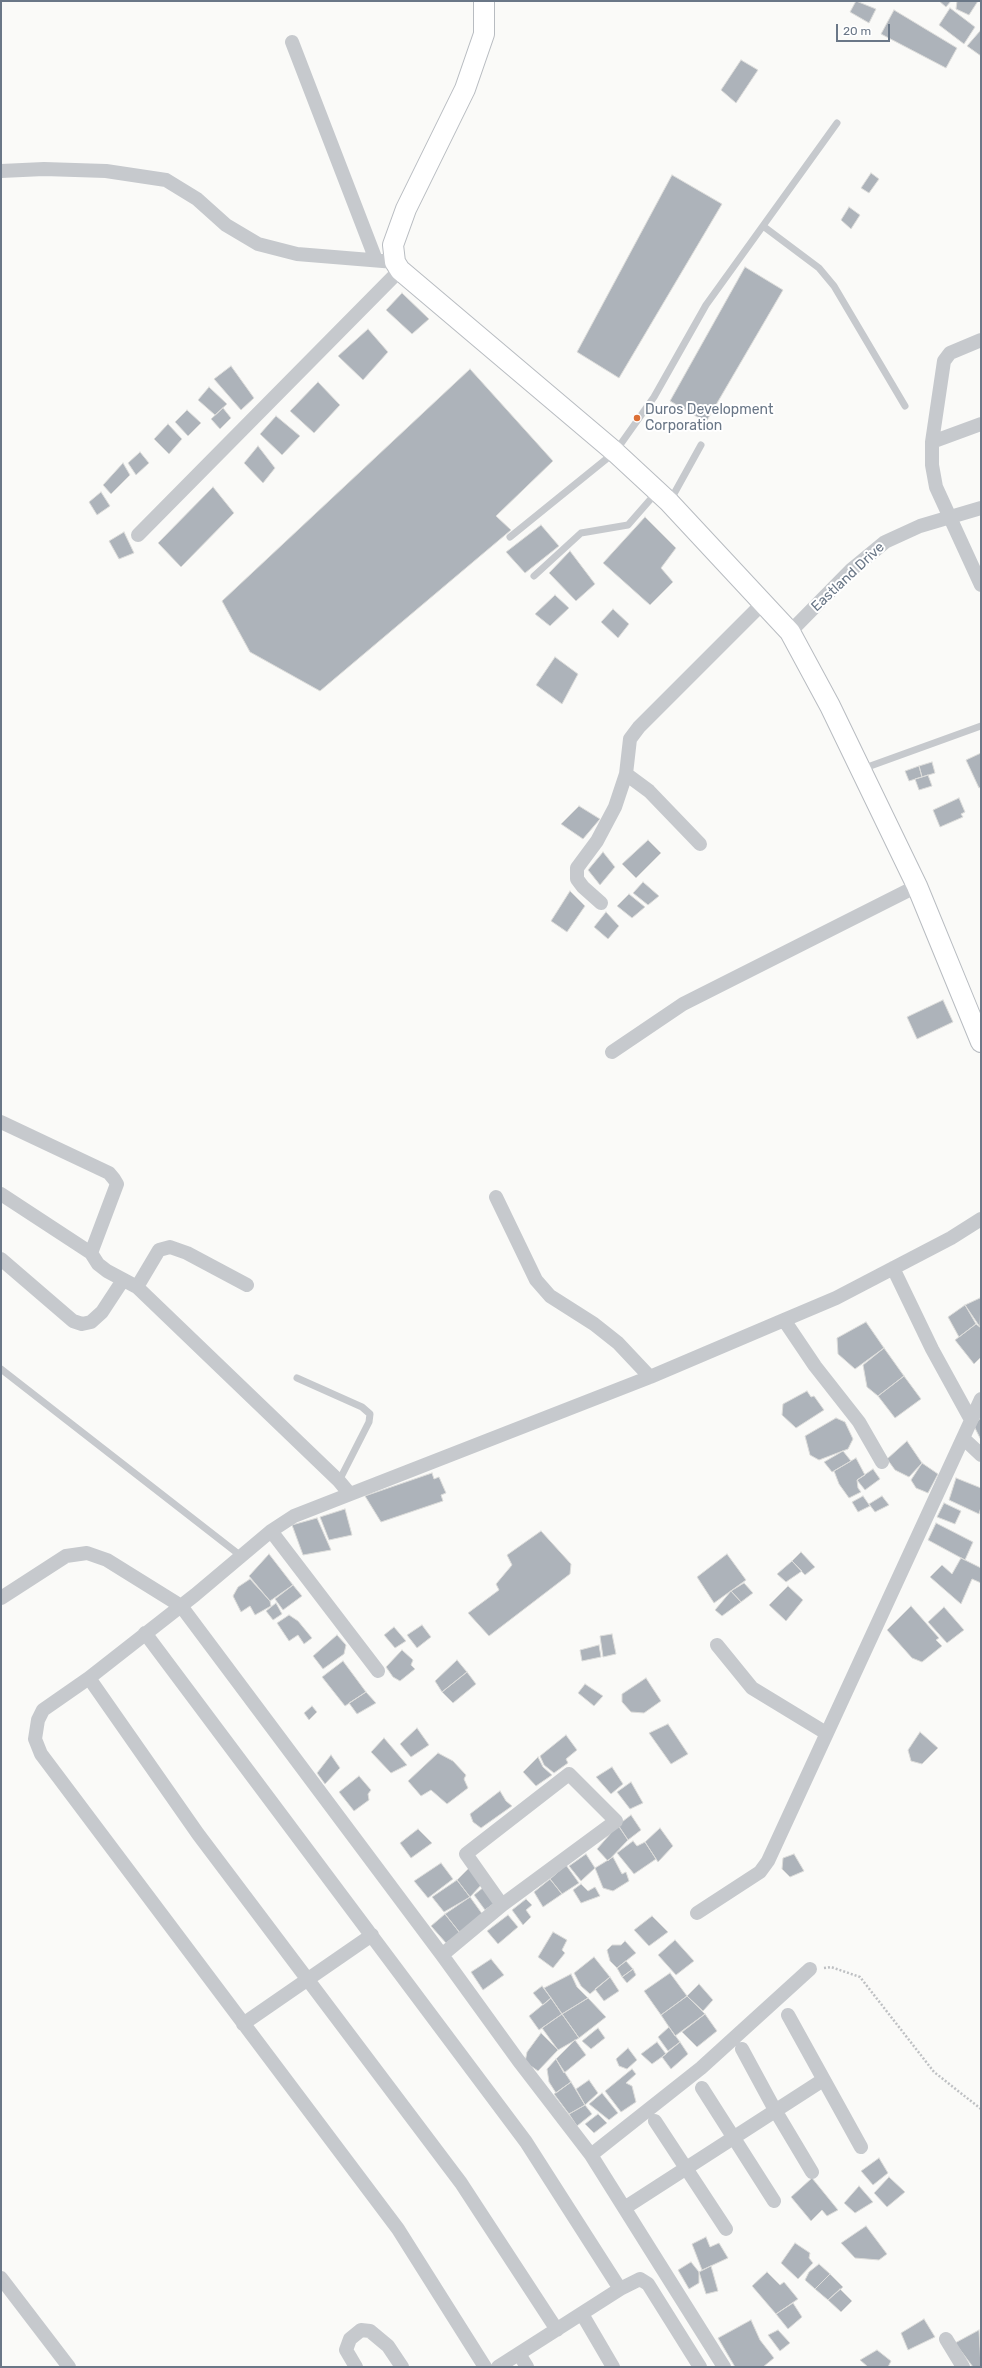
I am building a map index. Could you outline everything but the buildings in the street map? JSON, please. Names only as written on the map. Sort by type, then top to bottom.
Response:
[{"type":"street","points":[[398,266],[394,245],[406,208],[465,89],[484,34],[484,1]]},
{"type":"street","points":[[292,42],[376,260]]},
{"type":"street","points":[[1,171],[44,169],[106,171],[166,180],[197,199],[226,225],[258,244],[297,254],[376,260],[398,266],[615,452],[664,497],[764,602],[790,632],[830,706],[917,886],[981,1042]]},
{"type":"street","points":[[138,535],[398,266]]},
{"type":"street","points":[[981,340],[950,353],[944,361],[932,442],[932,465],[936,487],[981,585]]},
{"type":"street","points":[[932,442],[981,424]]},
{"type":"street","name":"Eastland Drive","points":[[790,632],[851,570],[885,542],[920,526],[981,508]]},
{"type":"street","points":[[601,903],[582,887],[577,879],[577,868],[597,841],[615,807],[626,774],[630,739],[639,727],[764,602]]},
{"type":"street","points":[[626,774],[649,791],[700,844]]},
{"type":"street","points":[[612,1052],[683,1004],[917,886]]},
{"type":"street","points":[[1,1122],[109,1174],[114,1179],[117,1184],[91,1253]]},
{"type":"street","points":[[1,1194],[91,1253],[98,1264],[137,1287],[339,1481],[349,1493]]},
{"type":"street","points":[[496,1197],[536,1280],[550,1296],[594,1324],[618,1343],[650,1377]]},
{"type":"street","points":[[485,2367],[398,2230],[41,1754],[35,1739],[38,1720],[43,1710],[89,1678],[181,1606],[271,1531],[294,1516],[349,1493],[650,1377],[836,1298],[951,1238],[981,1219]]},
{"type":"street","points":[[137,1287],[159,1250],[170,1247],[187,1253],[247,1285]]},
{"type":"street","points":[[1,1259],[73,1321],[82,1324],[92,1322],[102,1312],[123,1280]]},
{"type":"street","points":[[893,1268],[932,1350],[971,1420]]},
{"type":"street","points":[[784,1320],[815,1366],[859,1422],[882,1462]]},
{"type":"street","points":[[697,1913],[760,1872],[768,1861],[981,1399]]},
{"type":"street","points":[[964,1438],[981,1455]]},
{"type":"street","points":[[271,1531],[378,1671]]},
{"type":"street","points":[[1,1598],[66,1556],[87,1553],[106,1560],[181,1606],[442,1955],[518,2060],[591,2155],[626,2207],[724,2367]]},
{"type":"street","points":[[145,1633],[526,2142],[620,2289]]},
{"type":"street","points":[[717,1645],[752,1688],[826,1733]]},
{"type":"street","points":[[89,1678],[198,1834],[461,2183],[557,2330]]},
{"type":"street","points":[[442,1955],[502,1905],[616,1821],[569,1774],[466,1854],[502,1905]]},
{"type":"street","points":[[244,2024],[372,1935]]},
{"type":"street","points":[[591,2155],[701,2068],[810,1968]]},
{"type":"street","points":[[788,2015],[861,2147]]},
{"type":"street","points":[[742,2049],[775,2110],[812,2172]]},
{"type":"street","points":[[626,2207],[823,2080]]},
{"type":"street","points":[[702,2088],[774,2201]]},
{"type":"street","points":[[655,2122],[726,2229]]},
{"type":"street","points":[[498,2367],[635,2279],[640,2279],[648,2284],[700,2367]]},
{"type":"street","points":[[4,2287],[67,2366]]},
{"type":"street","points":[[582,2314],[612,2367]]},
{"type":"street","points":[[356,2367],[346,2350],[350,2339],[361,2330],[370,2331],[388,2346],[402,2367]]},
{"type":"street","points":[[946,2339],[963,2367]]},
{"type":"street","points":[[519,2354],[527,2367]]},
{"type":"lane","points":[[510,537],[615,452],[654,397],[706,305],[837,123]]},
{"type":"lane","points":[[763,226],[819,268],[834,286],[905,406]]},
{"type":"lane","points":[[534,576],[581,533],[628,525],[664,497],[701,445]]},
{"type":"lane","points":[[861,769],[981,726]]},
{"type":"lane","points":[[1,1369],[241,1556]]},
{"type":"lane","points":[[297,1378],[362,1407],[370,1414],[369,1422],[339,1481]]},
{"type":"path","points":[[810,1968],[831,1967],[860,1977],[934,2072],[981,2109]]},
{"type":"place","name":"Duros Development Corporation","points":[[637,418]]}]
